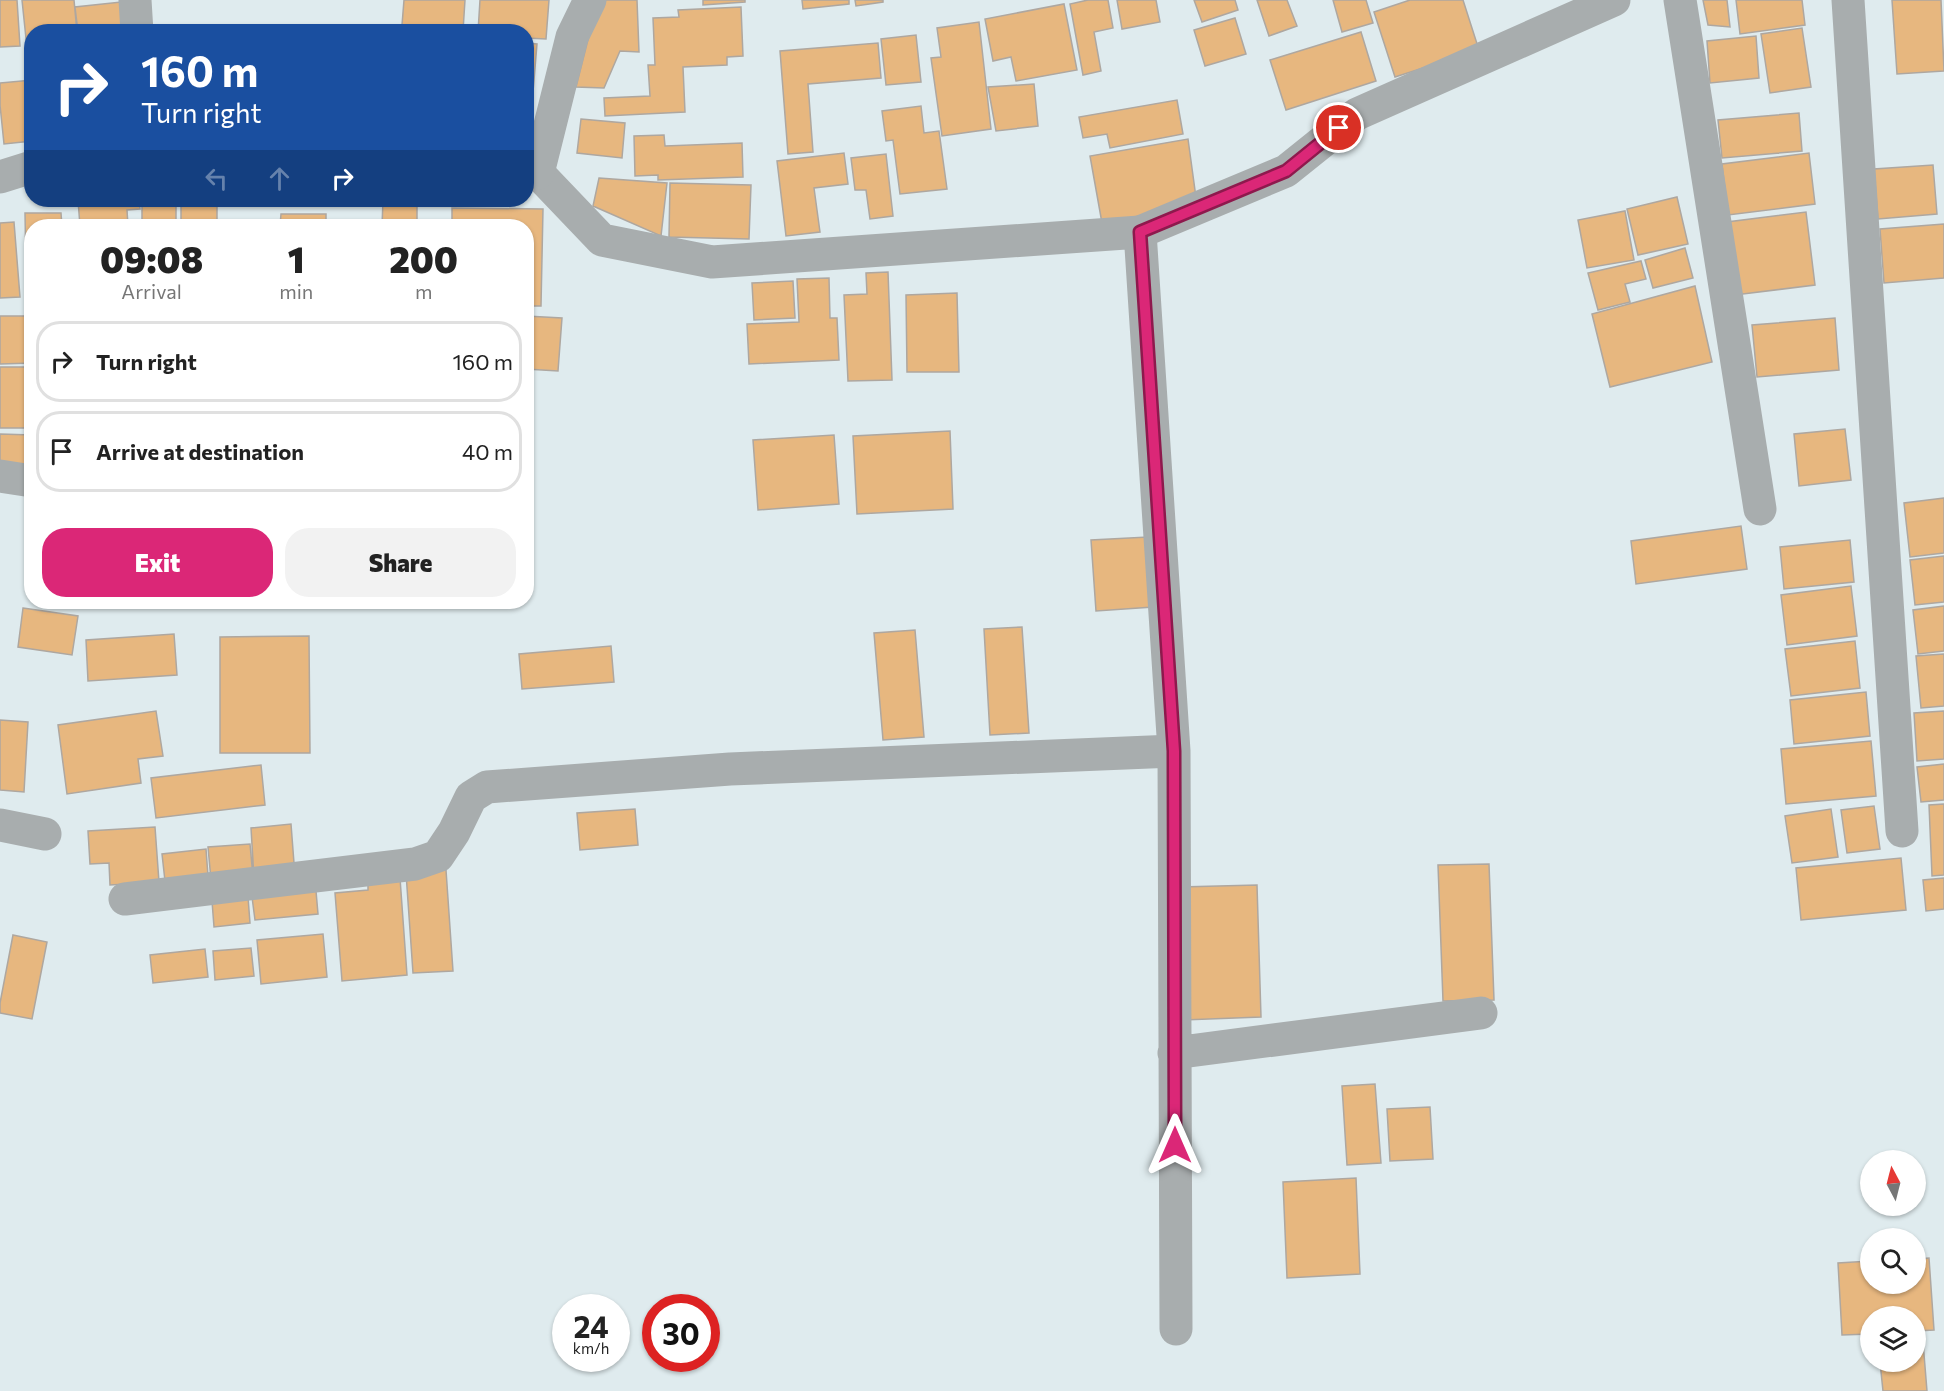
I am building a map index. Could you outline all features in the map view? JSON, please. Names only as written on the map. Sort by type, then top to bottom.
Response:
[{"type":"street","points":[[135,0],[136,24]]},
{"type":"street","points":[[534,165],[572,37],[590,0]]},
{"type":"street","points":[[534,174],[602,240],[712,262],[1140,232],[1286,171],[1357,114],[1614,0]]},
{"type":"street","points":[[1680,0],[1760,510]]},
{"type":"street","points":[[1848,0],[1902,831]]},
{"type":"street","points":[[0,177],[24,170]]},
{"type":"street","points":[[1140,232],[1174,751],[1176,1329]]},
{"type":"street","points":[[0,476],[24,480]]},
{"type":"street","points":[[124,898],[415,864],[438,856],[454,832],[471,797],[487,787],[730,769],[1174,751]]},
{"type":"street","points":[[0,825],[45,834]]},
{"type":"street","points":[[1174,1053],[1481,1013]]},
{"type":"building","points":[[0,0],[17,0],[20,46],[0,47]]},
{"type":"building","points":[[22,0],[74,0],[76,24],[24,24]]},
{"type":"building","points":[[404,0],[465,0],[463,24],[402,24]]},
{"type":"building","points":[[480,0],[549,0],[546,39],[534,38],[534,24],[478,24]]},
{"type":"building","points":[[598,0],[637,0],[639,52],[620,51],[604,88],[576,87]]},
{"type":"building","points":[[703,0],[745,0],[745,2],[703,5]]},
{"type":"building","points":[[802,0],[849,0],[849,4],[803,9]]},
{"type":"building","points":[[855,0],[883,0],[883,2],[856,6]]},
{"type":"building","points":[[1088,0],[1108,0],[1113,28],[1094,32],[1101,71],[1083,75],[1070,4]]},
{"type":"building","points":[[1117,0],[1156,0],[1160,22],[1122,29]]},
{"type":"building","points":[[1194,0],[1235,0],[1238,10],[1202,22]]},
{"type":"building","points":[[1257,0],[1287,0],[1297,26],[1269,36]]},
{"type":"building","points":[[1333,0],[1366,0],[1373,23],[1342,32]]},
{"type":"building","points":[[1410,0],[1463,0],[1479,50],[1395,77],[1374,12]]},
{"type":"building","points":[[1703,0],[1727,0],[1730,27],[1708,25]]},
{"type":"building","points":[[1736,0],[1802,0],[1805,25],[1740,34]]},
{"type":"building","points":[[1892,0],[1941,0],[1944,71],[1897,74]]},
{"type":"building","points":[[121,2],[124,24],[77,24],[75,7]]},
{"type":"building","points":[[1064,4],[1077,70],[1016,81],[1011,57],[993,61],[985,19]]},
{"type":"building","points":[[741,7],[743,56],[727,57],[727,65],[683,67],[685,112],[605,116],[604,98],[650,96],[648,65],[655,65],[653,18],[679,17],[678,10]]},
{"type":"building","points":[[1235,18],[1246,54],[1205,66],[1194,30]]},
{"type":"building","points":[[979,22],[991,129],[942,136],[931,58],[941,57],[937,28]]},
{"type":"building","points":[[1802,28],[1811,87],[1770,93],[1761,34]]},
{"type":"building","points":[[1361,32],[1376,81],[1286,110],[1270,60]]},
{"type":"building","points":[[916,35],[921,82],[886,85],[881,39]]},
{"type":"building","points":[[1756,36],[1759,78],[1710,83],[1707,41]]},
{"type":"building","points":[[878,43],[881,78],[808,84],[813,152],[788,154],[780,51]]},
{"type":"building","points":[[534,44],[537,44],[534,80]]},
{"type":"building","points":[[24,81],[24,142],[4,144],[0,83]]},
{"type":"building","points":[[1034,84],[1038,126],[996,131],[988,87]]},
{"type":"building","points":[[1177,100],[1183,134],[1110,148],[1107,134],[1083,138],[1079,117]]},
{"type":"building","points":[[921,106],[924,133],[939,131],[947,189],[900,194],[893,140],[886,141],[882,111]]},
{"type":"building","points":[[1799,113],[1802,151],[1722,158],[1718,120]]},
{"type":"building","points":[[581,119],[625,123],[622,158],[577,153]]},
{"type":"building","points":[[664,135],[665,146],[742,143],[743,177],[658,180],[658,175],[635,176],[634,136]]},
{"type":"building","points":[[1188,139],[1197,205],[1102,223],[1090,156]]},
{"type":"building","points":[[844,153],[848,184],[814,188],[820,232],[786,236],[777,161]]},
{"type":"building","points":[[1809,153],[1815,204],[1728,215],[1722,164]]},
{"type":"building","points":[[886,154],[893,216],[870,219],[866,190],[855,190],[851,158]]},
{"type":"building","points":[[1933,165],[1937,214],[1878,219],[1874,169]]},
{"type":"building","points":[[599,178],[667,183],[661,236],[593,206]]},
{"type":"building","points":[[670,183],[751,185],[749,239],[669,237]]},
{"type":"building","points":[[1677,197],[1688,244],[1638,255],[1627,209]]},
{"type":"building","points":[[79,207],[140,207],[140,209],[127,210],[128,219],[79,219]]},
{"type":"building","points":[[142,207],[176,207],[176,219],[142,219]]},
{"type":"building","points":[[181,207],[217,207],[217,219],[181,219]]},
{"type":"building","points":[[383,207],[417,207],[417,219],[382,219]]},
{"type":"building","points":[[452,208],[543,209],[541,306],[534,306],[534,219],[452,219]]},
{"type":"building","points":[[1625,211],[1634,260],[1587,268],[1578,220]]},
{"type":"building","points":[[1806,212],[1815,285],[1735,295],[1727,222]]},
{"type":"building","points":[[25,213],[61,213],[61,219],[25,219]]},
{"type":"building","points":[[281,214],[326,214],[326,219],[281,219]]},
{"type":"building","points":[[14,222],[20,297],[0,298],[0,223]]},
{"type":"building","points":[[1944,224],[1944,278],[1884,283],[1880,229]]},
{"type":"building","points":[[1685,248],[1693,278],[1653,288],[1645,260]]},
{"type":"building","points":[[1641,261],[1646,279],[1625,284],[1630,302],[1598,310],[1588,273]]},
{"type":"building","points":[[888,272],[892,380],[848,381],[844,295],[867,294],[866,273]]},
{"type":"building","points":[[829,278],[830,318],[837,318],[839,360],[749,364],[747,324],[799,322],[797,279]]},
{"type":"building","points":[[793,281],[795,318],[754,320],[752,283]]},
{"type":"building","points":[[1695,286],[1712,362],[1610,387],[1592,314]]},
{"type":"building","points":[[957,293],[959,372],[907,372],[906,295]]},
{"type":"building","points":[[0,316],[24,316],[24,363],[0,364]]},
{"type":"building","points":[[534,316],[562,318],[558,371],[534,370]]},
{"type":"building","points":[[1835,318],[1839,370],[1757,377],[1752,325]]},
{"type":"building","points":[[0,367],[24,367],[24,428],[0,428]]},
{"type":"building","points":[[1845,429],[1851,480],[1799,486],[1794,434]]},
{"type":"building","points":[[950,431],[953,509],[857,514],[853,436]]},
{"type":"building","points":[[0,434],[24,435],[24,468],[0,467]]},
{"type":"building","points":[[834,435],[839,504],[758,510],[753,440]]},
{"type":"building","points":[[1944,498],[1944,553],[1910,557],[1904,503]]},
{"type":"building","points":[[1741,526],[1747,569],[1636,584],[1631,541]]},
{"type":"building","points":[[1148,537],[1153,607],[1096,611],[1091,540]]},
{"type":"building","points":[[1850,540],[1854,582],[1784,589],[1780,547]]},
{"type":"building","points":[[1944,556],[1944,602],[1915,605],[1910,560]]},
{"type":"building","points":[[1851,586],[1857,636],[1787,645],[1781,595]]},
{"type":"building","points":[[1944,606],[1944,651],[1918,654],[1913,610]]},
{"type":"building","points":[[23,608],[78,616],[72,655],[18,647]]},
{"type":"building","points":[[1022,627],[1029,733],[990,735],[984,629]]},
{"type":"building","points":[[915,630],[924,737],[883,740],[874,633]]},
{"type":"building","points":[[174,634],[177,675],[88,681],[86,640]]},
{"type":"building","points":[[309,636],[310,753],[220,753],[220,637]]},
{"type":"building","points":[[1855,641],[1860,688],[1791,696],[1785,649]]},
{"type":"building","points":[[611,646],[614,682],[522,689],[519,654]]},
{"type":"building","points":[[1944,654],[1944,706],[1921,708],[1916,656]]},
{"type":"building","points":[[1866,692],[1870,736],[1794,744],[1790,700]]},
{"type":"building","points":[[156,711],[163,756],[138,759],[141,783],[67,794],[58,725]]},
{"type":"building","points":[[1944,711],[1944,759],[1917,761],[1914,713]]},
{"type":"building","points":[[0,720],[28,722],[24,792],[0,790]]},
{"type":"building","points":[[1871,741],[1876,796],[1786,804],[1781,749]]},
{"type":"building","points":[[1944,764],[1944,800],[1921,802],[1917,767]]},
{"type":"building","points":[[261,765],[265,805],[156,818],[151,778]]},
{"type":"building","points":[[1944,804],[1944,875],[1932,876],[1929,805]]},
{"type":"building","points":[[1874,806],[1880,849],[1847,853],[1841,810]]},
{"type":"building","points":[[635,809],[638,845],[580,850],[577,813]]},
{"type":"building","points":[[1831,809],[1838,857],[1792,863],[1785,816]]},
{"type":"building","points":[[291,824],[295,876],[254,878],[251,828]]},
{"type":"building","points":[[155,827],[159,882],[110,885],[109,863],[90,864],[88,831]]},
{"type":"building","points":[[250,844],[253,877],[211,880],[208,847]]},
{"type":"building","points":[[206,849],[208,876],[165,881],[162,854]]},
{"type":"building","points":[[1901,858],[1906,910],[1801,920],[1796,868]]},
{"type":"building","points":[[1489,864],[1494,1000],[1443,1001],[1438,865]]},
{"type":"building","points":[[446,870],[453,971],[413,973],[406,873]]},
{"type":"building","points":[[400,878],[407,975],[342,981],[335,893],[368,890],[368,881]]},
{"type":"building","points":[[1944,878],[1944,909],[1926,911],[1923,880]]},
{"type":"building","points":[[1257,885],[1261,1017],[1183,1020],[1180,887]]},
{"type":"building","points":[[316,891],[318,914],[255,920],[252,897]]},
{"type":"building","points":[[248,897],[250,923],[214,927],[212,901]]},
{"type":"building","points":[[323,934],[327,977],[261,984],[257,940]]},
{"type":"building","points":[[13,935],[47,942],[32,1019],[0,1013]]},
{"type":"building","points":[[251,948],[254,976],[215,980],[213,951]]},
{"type":"building","points":[[205,949],[208,977],[153,983],[150,955]]},
{"type":"building","points":[[1375,1084],[1381,1163],[1347,1165],[1342,1086]]},
{"type":"building","points":[[1430,1107],[1433,1159],[1390,1161],[1387,1109]]},
{"type":"building","points":[[1356,1178],[1360,1274],[1287,1278],[1283,1182]]},
{"type":"building","points":[[1926,1258],[1929,1258],[1934,1330],[1926,1330],[1926,1306],[1860,1306],[1860,1334],[1842,1335],[1838,1263],[1860,1262],[1860,1294],[1926,1294]]},
{"type":"building","points":[[1881,1372],[1925,1372],[1927,1391],[1883,1391]]},
{"type":"route","points":[[1175,1145],[1174,751],[1140,232],[1286,171],[1339,128]]}]
